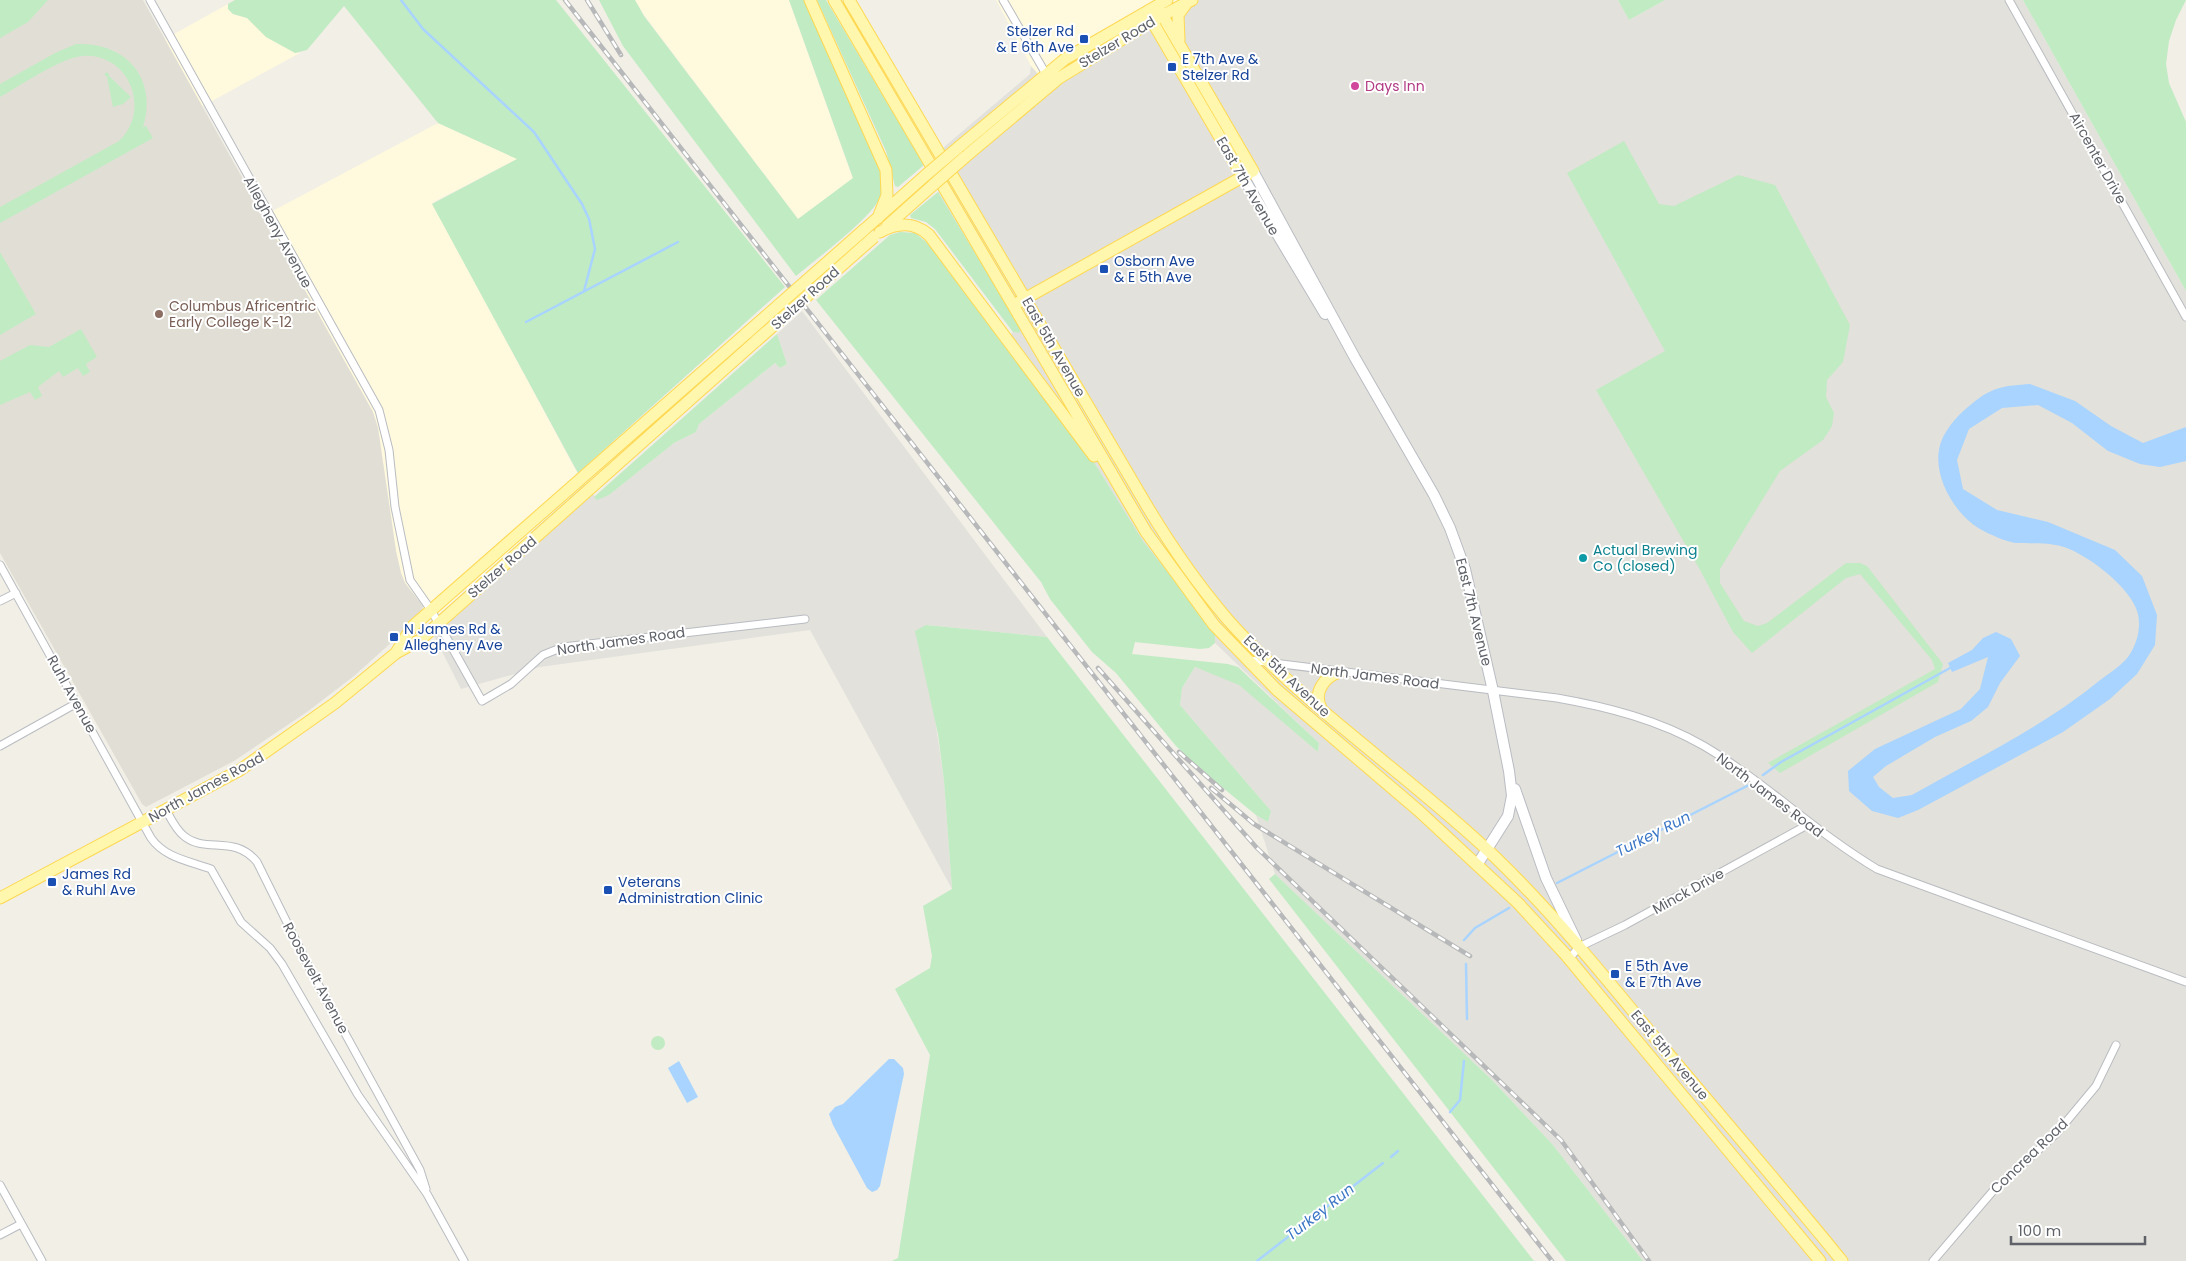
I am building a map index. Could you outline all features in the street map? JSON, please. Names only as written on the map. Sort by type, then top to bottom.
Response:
[{"type":"main road","points":[[810,0],[886,170],[887,195],[878,218]]},
{"type":"main road","name":"East 5th Avenue","points":[[834,0],[1139,521],[1184,586],[1214,625],[1246,660],[1317,727],[1419,811],[1518,903],[1569,959],[1820,1261]]},
{"type":"main road","name":"East 5th Avenue","points":[[849,0],[1166,537],[1229,620],[1270,663],[1487,850],[1579,947],[1842,1261]]},
{"type":"main road","name":"Stelzer Road","points":[[431,610],[748,332],[933,185],[1052,83],[1162,7],[1191,0]]},
{"type":"main road","points":[[1188,59],[1179,38],[1177,20],[1180,9],[1191,0]]},
{"type":"main road","name":"East 7th Avenue","points":[[1162,7],[1188,59],[1254,171]]},
{"type":"main road","name":"Stelzer Road","points":[[438,623],[756,341],[873,233],[878,218],[927,174],[1046,74],[1076,52],[1149,16]]},
{"type":"main road","name":"East 7th Avenue","points":[[1149,16],[1243,177]]},
{"type":"main road","points":[[1014,305],[1254,171]]},
{"type":"main road","points":[[873,233],[901,224],[916,227],[929,235],[1076,430],[1139,521]]},
{"type":"main road","name":"North James Road","points":[[396,653],[407,633],[431,610]]},
{"type":"main road","name":"North James Road","points":[[0,898],[166,810],[265,754],[351,691],[396,653],[413,645],[438,623]]},
{"type":"main road","points":[[1321,708],[1318,699],[1322,687],[1326,679],[1339,672]]},
{"type":"street","name":"Allegheny Avenue","points":[[150,0],[379,410],[389,450],[396,507],[410,580],[431,610]]},
{"type":"street","points":[[1003,0],[1046,74]]},
{"type":"street","name":"Aircenter Drive","points":[[2009,0],[2186,317]]},
{"type":"street","name":"East 7th Avenue","points":[[1254,171],[1355,358]]},
{"type":"street","name":"East 7th Avenue","points":[[1243,177],[1355,358],[1426,480],[1450,528],[1471,589],[1509,771],[1512,796],[1510,812],[1501,830],[1477,865]]},
{"type":"street","name":"Ruhl Avenue","points":[[0,565],[142,823]]},
{"type":"street","points":[[0,601],[16,593]]},
{"type":"street","name":"North James Road","points":[[431,610],[482,701],[511,684],[543,655],[563,647],[805,619]]},
{"type":"street","name":"North James Road","points":[[1246,660],[1589,704],[1645,718],[1703,746],[1748,775],[1839,846],[1877,869],[2186,982]]},
{"type":"street","points":[[0,746],[77,702]]},
{"type":"street","name":"East 7th Avenue","points":[[1509,771],[1533,846],[1579,947]]},
{"type":"street","name":"Roosevelt Avenue","points":[[166,810],[185,838],[196,842],[242,848],[257,862],[313,975],[420,1170],[427,1194]]},
{"type":"street","name":"Roosevelt Avenue","points":[[142,823],[155,844],[165,851],[176,858],[211,869],[241,922],[270,948],[282,964],[358,1095],[427,1194],[464,1261]]},
{"type":"street","name":"Minck Drive","points":[[1569,959],[1579,947],[1625,925],[1809,824]]},
{"type":"street","name":"Concrea Road","points":[[1933,1261],[1993,1191],[2056,1134],[2096,1086],[2116,1045]]},
{"type":"street","points":[[0,1186],[42,1261]]},
{"type":"street","points":[[0,1235],[21,1224]]},
{"type":"shaded area","name":"Columbus Africentric Early College K-12","points":[[0,0],[143,0],[373,412],[378,428],[401,573],[405,583],[423,606],[421,616],[354,676],[307,712],[234,761],[146,807],[142,804],[0,553]]},
{"type":"shaded area","points":[[635,0],[789,0],[853,179],[798,219],[644,15]]},
{"type":"shaded area","points":[[996,0],[1183,0],[1075,60],[1043,81],[1031,66]]},
{"type":"shaded area","points":[[1183,0],[1618,0],[1629,20],[1665,0],[2023,0],[2186,291],[2186,1261],[1643,1261],[1553,1145],[1493,1081],[1275,874],[1256,815],[1268,822],[1271,811],[1180,705],[1182,688],[1195,667],[1239,684],[1318,752],[1319,743],[1215,643],[1214,632],[1143,541],[1077,435],[1005,341],[1013,332],[1019,333],[1021,328],[938,192],[944,147],[1030,74],[1031,66],[1044,81],[1075,60]]},
{"type":"shaded area","points":[[228,4],[228,9],[233,14],[247,18],[295,53],[300,53],[201,107],[165,39]]},
{"type":"shaded area","points":[[438,123],[517,159],[432,203],[574,467],[585,484],[428,624],[423,606],[405,583],[401,573],[378,428],[373,412],[263,216]]},
{"type":"shaded area","points":[[802,311],[1047,637],[926,625],[933,705],[944,781],[952,889],[810,630],[540,667],[461,689],[428,624],[585,484],[597,499],[609,495],[674,443],[696,432],[699,424],[775,363],[780,368],[787,364],[777,334]]},
{"type":"green space","points":[[0,0],[48,0],[28,22],[0,38]]},
{"type":"green space","points":[[235,0],[556,0],[785,287],[578,473],[432,204],[517,159],[438,123],[344,6],[307,50],[295,53],[266,37],[247,18],[233,14],[228,9],[228,4]]},
{"type":"green space","points":[[599,0],[635,0],[644,16],[798,219],[853,178],[789,0],[805,0],[879,166],[881,178],[880,197],[867,216],[796,276],[623,46]]},
{"type":"green space","points":[[817,0],[826,0],[924,165],[898,187],[895,186],[886,151]]},
{"type":"green space","points":[[1618,0],[1665,0],[1629,20]]},
{"type":"green space","points":[[2023,0],[2186,0],[2176,20],[2169,41],[2166,64],[2169,83],[2186,122],[2186,291]]},
{"type":"green space","points":[[76,44],[94,45],[110,49],[123,56],[134,66],[142,79],[146,93],[143,127],[146,126],[153,138],[0,223],[0,207],[119,141],[129,128],[134,114],[134,99],[130,85],[123,73],[112,63],[98,57],[82,56],[63,62],[40,73],[0,97],[0,84],[55,53]]},
{"type":"green space","points":[[108,72],[109,76],[131,97],[123,104],[113,107],[107,77],[104,74]]},
{"type":"green space","points":[[1624,141],[1659,204],[1674,206],[1738,175],[1775,185],[1850,325],[1843,362],[1827,380],[1826,397],[1834,413],[1832,426],[1823,440],[1780,471],[1720,569],[1720,583],[1744,621],[1758,626],[1767,623],[1846,563],[1860,563],[1867,566],[1943,664],[1938,682],[1780,773],[1768,763],[1935,669],[1932,660],[1860,574],[1846,578],[1752,653],[1733,632],[1699,568],[1596,390],[1665,351],[1567,173]]},
{"type":"green space","points":[[938,192],[1021,329],[1019,333],[1013,332],[935,229],[926,222],[911,218],[910,215]]},
{"type":"green space","points":[[900,232],[915,233],[925,241],[960,281],[1077,435],[1143,541],[1215,632],[1215,643],[1209,648],[1200,649],[1135,642],[1132,654],[1228,664],[1238,667],[1319,743],[1318,752],[1239,685],[1195,667],[1182,688],[1180,705],[1271,811],[1268,822],[1256,815],[1200,769],[1176,746],[1116,673],[1092,652],[1050,599],[1041,582],[816,300],[890,235]]},
{"type":"green space","points":[[0,252],[36,314],[0,335]]},
{"type":"green space","points":[[81,329],[97,357],[86,364],[90,372],[83,376],[78,368],[63,377],[59,371],[38,387],[42,396],[35,400],[30,392],[0,405],[0,361],[30,345],[49,347]]},
{"type":"green space","points":[[777,334],[787,364],[780,368],[775,363],[699,424],[696,432],[674,443],[609,495],[597,500],[594,497]]},
{"type":"green space","points":[[926,625],[1047,637],[1534,1261],[892,1261],[898,1258],[930,1055],[895,989],[930,968],[932,956],[923,906],[952,889],[944,781],[938,734],[915,631]]},
{"type":"green space","points":[[1275,874],[1493,1081],[1553,1145],[1643,1261],[1566,1261],[1269,879]]},
{"type":"green space","points":[[655,1036],[661,1036],[665,1043],[661,1050],[655,1050],[651,1046],[651,1040]]},
{"type":"water","points":[[2030,384],[2075,401],[2111,426],[2143,443],[2186,427],[2186,461],[2160,467],[2140,464],[2108,451],[2072,423],[2038,405],[2002,408],[1969,429],[1957,460],[1963,489],[1997,510],[2048,522],[2115,550],[2142,576],[2157,615],[2155,645],[2137,674],[2110,699],[2063,732],[1918,810],[1898,818],[1872,811],[1849,791],[1848,771],[1875,749],[1961,709],[1980,689],[1988,657],[1952,672],[1948,663],[1972,650],[1983,638],[1996,632],[2011,639],[2020,656],[2000,683],[1988,707],[1971,721],[1935,737],[1886,766],[1873,777],[1879,787],[1893,798],[1912,795],[2032,728],[2077,698],[2122,664],[2136,642],[2139,620],[2134,604],[2118,583],[2108,574],[2085,557],[2064,547],[2016,543],[1998,538],[1980,529],[1961,513],[1947,492],[1939,467],[1938,454],[1941,442],[1951,425],[1969,406],[1988,393],[2007,386]]},
{"type":"water","points":[[889,1059],[894,1059],[903,1068],[904,1074],[880,1186],[872,1192],[867,1188],[829,1114],[835,1107],[843,1104]]},
{"type":"water","points":[[679,1061],[698,1097],[687,1103],[668,1068]]},
{"type":"waterway","points":[[401,0],[423,29],[534,132],[582,204],[589,219],[595,249],[584,291]]},
{"type":"waterway","points":[[526,322],[678,242]]},
{"type":"waterway","name":"Turkey Run","points":[[1763,775],[1781,762],[1950,668]]},
{"type":"waterway","name":"Turkey Run","points":[[1557,883],[1749,785]]},
{"type":"waterway","name":"Turkey Run","points":[[1464,940],[1475,928],[1509,908]]},
{"type":"waterway","name":"Turkey Run","points":[[1466,964],[1467,1019]]},
{"type":"waterway","name":"Turkey Run","points":[[1450,1112],[1460,1100],[1464,1061]]},
{"type":"waterway","name":"Turkey Run","points":[[1391,1157],[1398,1151]]},
{"type":"waterway","name":"Turkey Run","points":[[1257,1261],[1383,1163]]},
{"type":"railway","points":[[565,0],[1552,1261]]},
{"type":"railway","points":[[587,0],[621,55]]},
{"type":"railway","points":[[1098,668],[1257,848],[1561,1140],[1649,1261]]},
{"type":"railway","points":[[1179,752],[1222,790]]},
{"type":"railway","points":[[1211,788],[1254,824],[1470,956]]},
{"type":"place","name":"Stelzer Rd & E 6th Ave","points":[[1084,39]]},
{"type":"place","name":"E 7th Ave & Stelzer Rd","points":[[1172,67]]},
{"type":"place","name":"Days Inn","points":[[1355,86]]},
{"type":"place","name":"Osborn Ave & E 5th Ave","points":[[1104,269]]},
{"type":"place","name":"Columbus Africentric Early College K-12","points":[[159,314]]},
{"type":"place","name":"Actual Brewing Co (closed)","points":[[1583,558]]},
{"type":"place","name":"N James Rd & Allegheny Ave","points":[[394,637]]},
{"type":"place","name":"James Rd & Ruhl Ave","points":[[52,882]]},
{"type":"place","name":"Veterans Administration Clinic","points":[[608,890]]},
{"type":"place","name":"E 5th Ave & E 7th Ave","points":[[1615,974]]}]
